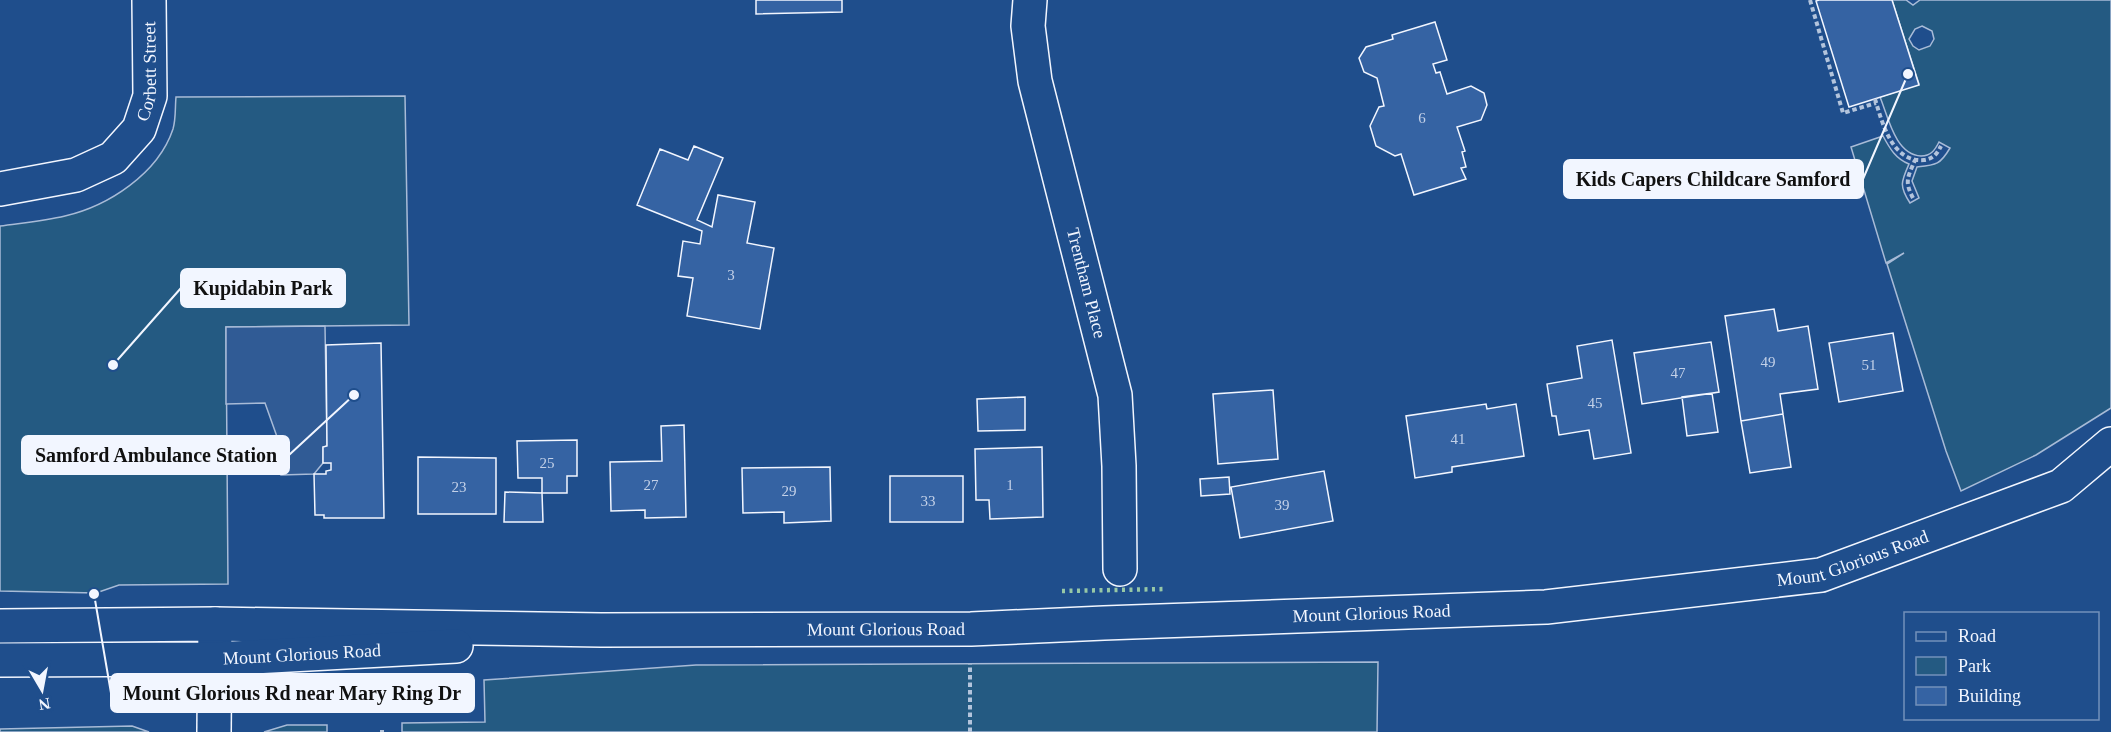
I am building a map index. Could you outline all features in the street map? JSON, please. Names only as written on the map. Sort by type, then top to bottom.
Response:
[{"type":"main road","name":"Corbett Street","points":[[0,189],[76,175],[113,158],[139,129],[150,96],[149,0]]},
{"type":"main road","name":"Trentham Place","points":[[1030,0],[1028,26],[1035,81],[1115,395],[1120,569]]},
{"type":"main road","name":"Mount Glorious Road","points":[[0,626],[215,624],[601,630],[971,629],[1546,608],[1821,575],[2061,486],[2111,444]]},
{"type":"main road","points":[[214,732],[215,624]]},
{"type":"main road","name":"Mount Glorious Road","points":[[0,660],[214,659],[436,649],[601,630]]},
{"type":"path","points":[[1810,0],[1843,113],[1876,101],[1888,136],[1904,156],[1915,160],[1927,160],[1937,154],[1941,146]]},
{"type":"path","points":[[1914,198],[1908,189],[1906,179],[1915,160]]},
{"type":"path","points":[[970,732],[971,629]]},
{"type":"green space","points":[[1892,0],[1906,0],[1913,5],[1920,0],[2111,0],[2111,408],[2036,455],[1961,491],[1946,451],[1887,264],[1904,253],[1886,263],[1851,147],[1883,136],[1894,153],[1909,164],[1902,184],[1906,197],[1910,203],[1919,198],[1912,181],[1917,167],[1937,163],[1950,148],[1939,142],[1932,152],[1921,156],[1905,149],[1894,133],[1880,97],[1919,84]],"holes":[[[1922,26],[1932,31],[1934,39],[1930,46],[1919,50],[1909,39],[1915,29]]]},
{"type":"green space","points":[[405,96],[409,325],[226,327],[228,584],[119,585],[96,593],[0,591],[0,226],[65,216],[98,205],[130,186],[144,174],[166,145],[174,125],[176,97]]},
{"type":"green space","points":[[1378,662],[1377,732],[402,732],[402,723],[485,722],[484,680],[696,665]]},
{"type":"green space","points":[[287,725],[327,725],[327,732],[264,732]]},
{"type":"green space","points":[[132,726],[149,732],[0,732],[0,729]]},
{"type":"shaded area","points":[[325,326],[327,446],[323,447],[323,463],[314,474],[281,475],[281,448],[265,403],[226,404],[226,327]]},
{"type":"building","points":[[756,0],[842,0],[842,12],[756,14]]},
{"type":"building","points":[[1892,0],[1919,85],[1849,107],[1816,1]]},
{"type":"building","points":[[1435,22],[1447,60],[1433,64],[1436,73],[1440,72],[1447,94],[1471,86],[1484,93],[1487,105],[1481,120],[1457,127],[1465,151],[1462,152],[1466,167],[1461,168],[1466,179],[1414,195],[1401,154],[1395,156],[1376,146],[1370,126],[1379,107],[1384,106],[1377,78],[1364,72],[1359,58],[1366,47],[1393,39],[1392,35]]},
{"type":"building","points":[[694,146],[723,158],[697,220],[712,227],[718,195],[755,202],[747,243],[774,248],[760,329],[687,316],[693,278],[678,276],[683,241],[700,244],[702,231],[637,205],[660,149],[688,160]]},
{"type":"building","points":[[1774,309],[1778,331],[1808,326],[1818,389],[1780,394],[1783,414],[1741,421],[1725,316]]},
{"type":"building","points":[[1893,333],[1903,391],[1839,402],[1829,343]]},
{"type":"building","points":[[1612,340],[1631,453],[1594,459],[1589,430],[1559,435],[1556,416],[1552,416],[1547,384],[1582,378],[1577,346]]},
{"type":"building","points":[[1711,342],[1719,392],[1642,404],[1634,353]]},
{"type":"building","points":[[381,343],[384,518],[324,518],[324,515],[315,515],[314,474],[326,474],[326,471],[331,470],[331,463],[323,463],[323,447],[327,446],[326,345]]},
{"type":"building","points":[[1273,390],[1278,459],[1218,464],[1213,394]]},
{"type":"building","points":[[1712,393],[1718,432],[1687,436],[1682,397]]},
{"type":"building","points":[[1025,397],[1025,430],[978,431],[977,399]]},
{"type":"building","points":[[1486,404],[1487,409],[1516,404],[1524,456],[1452,467],[1452,472],[1415,478],[1406,416]]},
{"type":"building","points":[[1783,414],[1791,467],[1750,473],[1741,421]]},
{"type":"building","points":[[684,425],[686,517],[645,518],[645,510],[611,511],[610,462],[662,461],[661,426]]},
{"type":"building","points":[[577,440],[577,476],[567,476],[567,493],[542,493],[542,478],[518,478],[517,441]]},
{"type":"building","points":[[1042,447],[1043,517],[990,519],[989,500],[976,500],[975,449]]},
{"type":"building","points":[[418,457],[496,458],[496,514],[418,514]]},
{"type":"building","points":[[830,467],[831,521],[784,523],[784,512],[743,513],[742,468]]},
{"type":"building","points":[[1324,471],[1333,521],[1240,538],[1231,487]]},
{"type":"building","points":[[890,476],[963,476],[963,522],[890,522]]},
{"type":"building","points":[[1229,477],[1230,494],[1201,496],[1200,479]]},
{"type":"building","points":[[505,492],[542,493],[543,522],[504,522]]},
{"type":"hedge","points":[[1062,591],[1167,589]]},
{"type":"place","name":"Kids Capers Childcare Samford","points":[[1908,74]]},
{"type":"place","name":"Kupidabin Park","points":[[113,365]]},
{"type":"place","name":"Samford Ambulance Station","points":[[354,395]]},
{"type":"place","name":"Mount Glorious Rd near Mary Ring Dr","points":[[94,594]]}]
